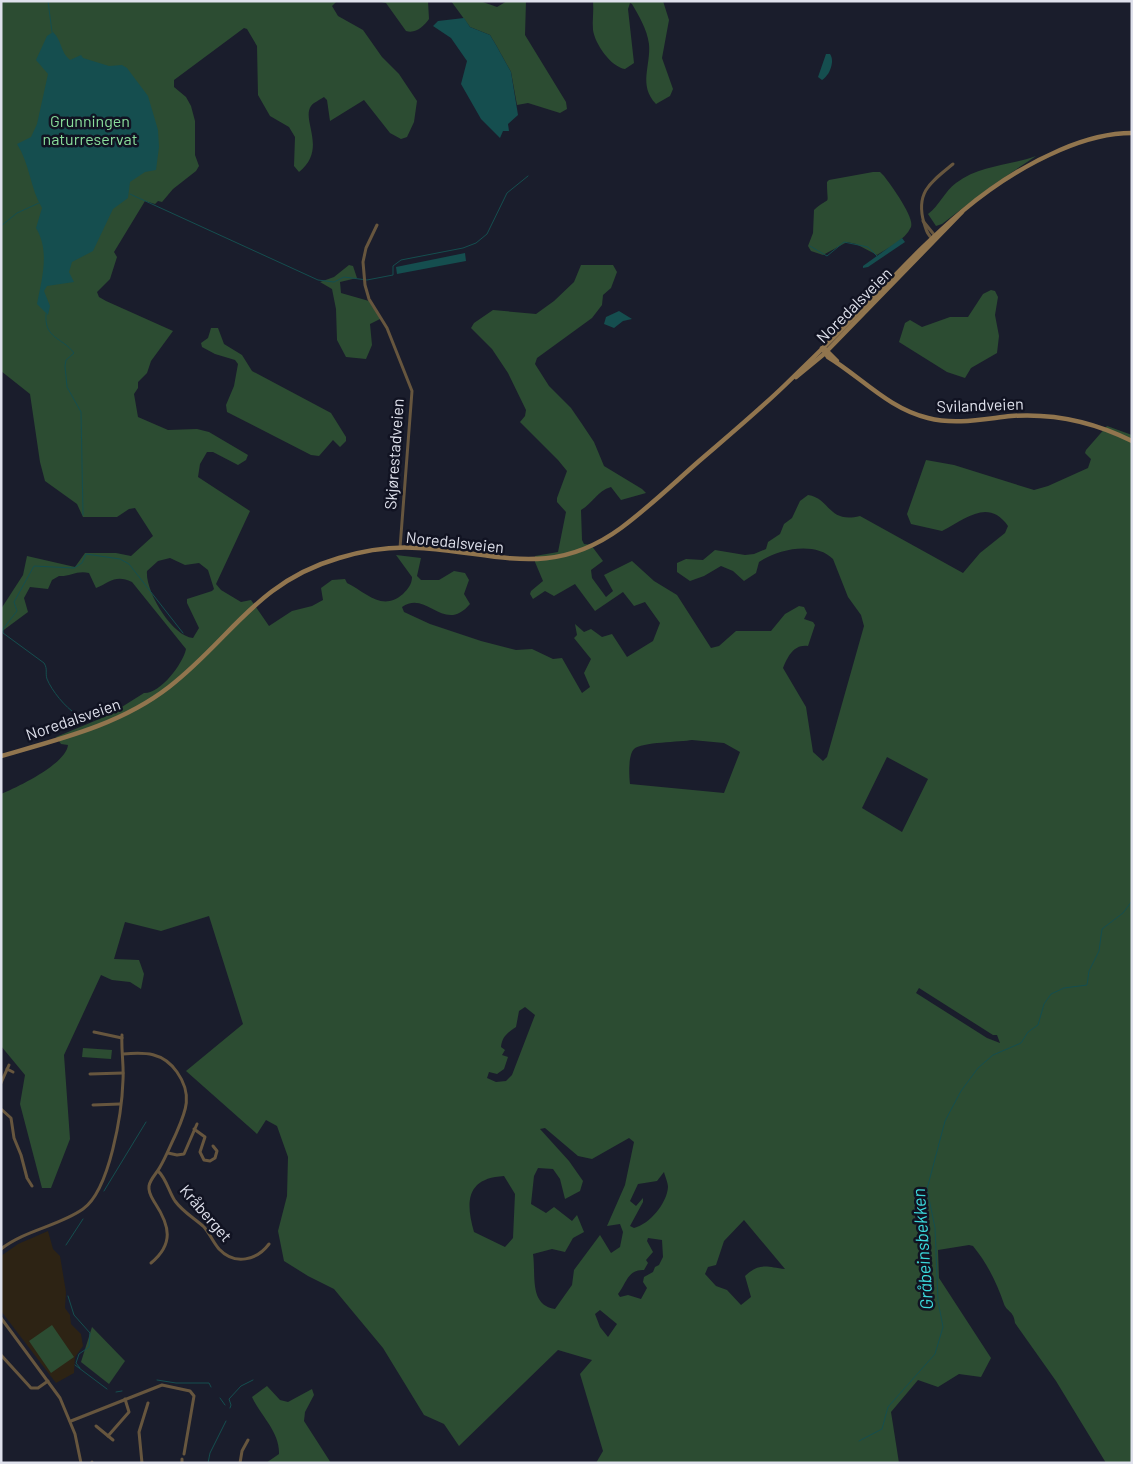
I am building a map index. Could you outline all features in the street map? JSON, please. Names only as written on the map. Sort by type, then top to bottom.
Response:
[{"type":"main road","name":"Noredalsveien","points":[[1,756],[94,728],[145,704],[184,675],[254,605],[275,588],[303,572],[340,558],[376,550],[400,548],[432,549],[520,561],[553,558],[583,549],[608,537],[630,522],[823,351],[970,204],[1009,176],[1058,151],[1100,136],[1132,133]]},
{"type":"main road","name":"Noredalsveien","points":[[828,350],[934,238]]},
{"type":"main road","points":[[823,351],[828,350]]},
{"type":"main road","name":"Svilandveien","points":[[828,350],[842,366]]},
{"type":"main road","name":"Svilandveien","points":[[823,351],[896,405],[927,418],[954,421],[1023,416],[1051,417],[1099,427],[1132,441]]},
{"type":"street","points":[[934,238],[923,221],[920,212],[922,197],[935,179],[953,164]]},
{"type":"street","name":"Skjørestadveien","points":[[377,225],[368,243],[363,262],[365,285],[369,299],[387,328],[412,390],[400,548]]},
{"type":"street","points":[[1,1249],[16,1239],[83,1209],[97,1191],[112,1156],[123,1073],[122,1036],[94,1032]]},
{"type":"street","points":[[123,1054],[156,1055],[167,1061],[179,1075],[185,1090],[186,1108],[168,1153],[149,1183],[149,1191],[164,1218],[168,1238],[163,1252],[152,1263]]},
{"type":"street","points":[[1,1082],[9,1065]]},
{"type":"street","points":[[6,1069],[13,1072]]},
{"type":"street","points":[[90,1074],[123,1073]]},
{"type":"street","points":[[92,1105],[120,1104]]},
{"type":"street","points":[[1,1110],[11,1118],[14,1138],[23,1160],[27,1178],[32,1186]]},
{"type":"street","points":[[168,1153],[184,1154],[197,1124]]},
{"type":"street","points":[[194,1129],[205,1137],[200,1152],[204,1160],[210,1161],[215,1158],[217,1152],[213,1146]]},
{"type":"street","name":"Kråberget","points":[[158,1171],[178,1205],[203,1226],[227,1255],[243,1259],[254,1257],[269,1244]]},
{"type":"street","points":[[1,1319],[48,1381],[71,1421],[80,1463]]},
{"type":"street","points":[[1,1355],[31,1388],[38,1388],[48,1381]]},
{"type":"street","points":[[71,1421],[162,1385],[192,1392],[194,1396],[184,1454]]},
{"type":"street","points":[[108,1436],[129,1412],[125,1399]]},
{"type":"street","points":[[142,1463],[139,1432],[148,1403]]},
{"type":"street","points":[[96,1426],[113,1440]]},
{"type":"street","points":[[240,1463],[242,1451],[248,1440]]},
{"type":"shaded area","points":[[464,18],[470,27],[490,35],[511,72],[518,115],[508,124],[509,131],[503,131],[500,138],[481,119],[461,84],[467,61],[451,38],[433,26],[438,21]]},
{"type":"shaded area","points":[[53,32],[70,60],[81,55],[83,58],[109,66],[122,65],[127,68],[148,96],[158,130],[159,147],[156,170],[145,172],[130,182],[128,198],[113,209],[93,251],[72,262],[69,272],[74,282],[47,286],[44,291],[50,306],[48,315],[37,304],[44,265],[43,246],[36,228],[42,208],[25,160],[17,144],[31,137],[37,124],[48,74],[36,60],[47,36]]},
{"type":"shaded area","points":[[826,54],[830,54],[832,64],[827,75],[822,80],[818,77]]},
{"type":"shaded area","points":[[902,238],[905,242],[868,267],[863,268],[863,266]]},
{"type":"shaded area","points":[[465,253],[466,261],[397,274],[396,267]]},
{"type":"shaded area","points":[[619,311],[632,319],[623,321],[614,328],[604,324],[606,317]]},
{"type":"shaded area","points":[[48,1231],[53,1249],[60,1256],[66,1292],[65,1308],[70,1315],[71,1324],[81,1334],[83,1346],[75,1357],[74,1373],[56,1383],[1,1311],[1,1256],[18,1244]]},
{"type":"green space","name":"Grunningen naturreservat","points":[[1,1],[337,1],[332,6],[338,16],[363,30],[382,57],[399,74],[417,101],[414,122],[407,137],[401,139],[390,133],[364,100],[330,121],[327,100],[324,97],[311,106],[309,112],[313,145],[312,154],[299,172],[294,166],[295,137],[289,127],[270,116],[258,95],[257,46],[247,29],[244,28],[174,80],[174,87],[186,97],[191,106],[195,121],[195,155],[199,166],[196,171],[173,189],[162,202],[158,201],[155,204],[145,201],[114,252],[117,257],[110,279],[97,292],[99,297],[106,301],[173,331],[151,361],[147,373],[138,382],[138,388],[134,394],[138,417],[168,430],[197,429],[209,432],[248,455],[246,460],[238,465],[213,452],[207,452],[200,464],[198,477],[250,511],[216,584],[221,590],[241,602],[251,600],[269,626],[292,611],[312,606],[323,600],[321,588],[332,580],[345,579],[347,583],[368,596],[381,601],[395,599],[408,588],[412,577],[396,555],[421,558],[417,576],[421,580],[439,580],[454,571],[465,573],[469,580],[464,594],[470,604],[461,612],[452,615],[444,614],[420,603],[411,603],[402,607],[404,612],[430,624],[481,641],[516,650],[532,649],[553,659],[562,658],[582,693],[590,687],[584,673],[591,659],[574,638],[577,635],[575,624],[584,632],[591,629],[602,637],[612,634],[627,657],[653,641],[660,623],[645,602],[634,606],[623,592],[595,611],[575,584],[554,596],[545,591],[533,599],[530,594],[543,581],[535,562],[535,556],[558,552],[566,512],[557,502],[557,498],[567,471],[520,422],[525,416],[526,410],[508,373],[492,349],[471,328],[474,323],[493,310],[536,314],[554,301],[574,282],[581,265],[613,265],[617,272],[611,288],[603,295],[602,305],[592,318],[537,358],[535,364],[549,386],[571,408],[582,424],[594,442],[604,466],[646,493],[621,500],[611,487],[602,491],[581,510],[582,540],[584,544],[591,545],[603,561],[591,570],[592,578],[606,597],[613,591],[604,575],[632,561],[654,581],[677,595],[711,648],[719,646],[736,631],[771,631],[785,614],[799,606],[804,607],[807,613],[804,619],[813,622],[815,625],[808,646],[795,649],[789,655],[783,668],[806,707],[813,752],[823,761],[827,757],[864,626],[861,615],[848,597],[833,559],[817,550],[796,549],[786,551],[767,557],[759,562],[756,573],[744,581],[733,571],[721,566],[704,576],[690,581],[677,572],[677,563],[686,559],[703,560],[715,550],[745,555],[754,554],[766,549],[768,542],[780,534],[784,524],[792,518],[800,501],[808,495],[821,501],[835,514],[849,518],[860,516],[963,573],[980,553],[1005,533],[1008,526],[993,513],[985,512],[968,517],[942,531],[911,524],[907,514],[926,460],[954,465],[1034,490],[1048,486],[1088,468],[1091,459],[1085,453],[1086,450],[1107,426],[1132,435],[1132,1463],[1106,1463],[1056,1381],[1015,1323],[1012,1314],[1005,1307],[995,1281],[983,1259],[973,1246],[969,1245],[938,1250],[939,1278],[991,1358],[981,1377],[959,1374],[938,1387],[918,1380],[891,1412],[899,1463],[596,1463],[603,1451],[580,1374],[592,1360],[558,1350],[459,1446],[444,1424],[424,1415],[383,1348],[334,1289],[284,1261],[278,1231],[287,1196],[288,1157],[277,1126],[266,1120],[257,1134],[186,1071],[243,1024],[209,916],[161,931],[125,922],[114,959],[139,960],[144,974],[141,989],[130,982],[112,980],[101,975],[64,1055],[70,1139],[51,1188],[42,1188],[20,1104],[25,1075],[1,1046],[1,794],[40,774],[59,760],[68,745],[61,744],[56,737],[109,715],[144,693],[157,689],[176,670],[186,649],[132,582],[117,579],[96,588],[89,573],[85,572],[59,576],[52,580],[48,589],[30,587],[24,598],[28,612],[1,632],[1,609],[23,575],[27,556],[75,567],[85,553],[116,553],[131,556],[153,536],[135,508],[129,509],[117,517],[83,517],[77,504],[45,481],[40,462],[30,394],[1,371]],"holes":[[[170,558],[185,565],[199,563],[208,570],[214,589],[187,599],[187,603],[199,628],[193,638],[177,630],[161,611],[150,590],[147,571],[158,561]],[[692,740],[724,743],[740,752],[724,793],[630,784],[629,771],[632,752],[638,747]],[[887,757],[928,779],[902,832],[862,808]],[[919,988],[993,1035],[997,1035],[1000,1043],[987,1038],[916,993]],[[525,1007],[535,1015],[512,1075],[506,1081],[496,1082],[487,1078],[489,1072],[497,1074],[504,1069],[508,1057],[502,1055],[505,1050],[501,1047],[503,1040],[516,1027],[519,1011]],[[545,1128],[578,1156],[592,1159],[629,1138],[634,1142],[625,1185],[607,1226],[620,1224],[623,1232],[620,1247],[611,1253],[600,1235],[574,1270],[572,1285],[555,1309],[541,1302],[537,1296],[533,1254],[552,1249],[565,1252],[573,1238],[584,1232],[577,1215],[572,1221],[554,1207],[546,1213],[531,1204],[534,1176],[538,1168],[553,1169],[560,1179],[565,1199],[580,1191],[583,1181],[569,1161],[540,1129]],[[664,1172],[668,1187],[665,1200],[652,1217],[634,1228],[630,1226],[643,1202],[643,1198],[636,1206],[630,1201],[638,1184],[657,1181]],[[504,1176],[515,1194],[513,1238],[505,1247],[474,1232],[471,1221],[470,1201],[476,1186],[482,1181]],[[744,1220],[785,1269],[764,1266],[755,1269],[745,1276],[751,1297],[741,1305],[727,1290],[716,1286],[705,1274],[708,1267],[716,1265],[724,1241]],[[648,1238],[662,1240],[663,1257],[653,1272],[644,1277],[643,1282],[647,1288],[641,1299],[628,1295],[620,1297],[618,1294],[628,1278],[634,1272],[644,1270],[648,1263],[646,1260],[653,1252],[647,1241]],[[600,1310],[617,1324],[608,1337],[600,1327],[595,1314]]]},
{"type":"green space","points":[[377,1],[428,1],[429,19],[422,27],[410,32],[406,31],[386,3]]},
{"type":"green space","points":[[451,1],[480,1],[497,7],[507,1],[526,1],[525,35],[566,102],[567,109],[560,113],[528,103],[517,105],[511,72],[490,35],[470,27]]},
{"type":"green space","points":[[593,1],[663,1],[669,20],[662,58],[673,89],[670,96],[656,104],[648,90],[646,75],[649,52],[648,38],[645,28],[632,4],[630,3],[628,9],[634,63],[625,69],[614,64],[604,54],[594,36]]},
{"type":"green space","points":[[1036,156],[993,185],[942,224],[936,226],[928,214],[952,186],[965,177],[985,169]]},
{"type":"green space","points":[[880,172],[884,176],[909,216],[911,227],[905,236],[877,255],[856,244],[847,242],[823,255],[811,251],[808,246],[813,233],[814,210],[828,199],[827,182],[829,180]]},
{"type":"green space","points":[[349,265],[353,266],[357,278],[340,282],[341,293],[369,301],[382,318],[370,324],[372,345],[366,359],[346,357],[337,340],[336,309],[332,289],[320,282],[334,277]]},
{"type":"green space","points":[[991,290],[995,291],[998,297],[995,315],[999,336],[997,353],[971,368],[965,378],[947,372],[899,342],[905,323],[910,320],[922,327],[950,317],[968,317],[983,294]]},
{"type":"green space","points":[[211,328],[218,328],[224,344],[242,355],[252,371],[331,413],[346,437],[346,441],[340,447],[333,440],[319,456],[311,455],[227,412],[226,405],[234,386],[238,364],[235,360],[215,354],[202,347],[201,343],[208,338]]},
{"type":"green space","points":[[83,1048],[112,1050],[111,1059],[82,1057]]},
{"type":"green space","points":[[52,1325],[74,1357],[51,1373],[29,1341]]},
{"type":"green space","points":[[92,1327],[125,1361],[109,1384],[81,1362]]},
{"type":"green space","points":[[267,1386],[280,1400],[288,1402],[312,1389],[314,1395],[305,1412],[304,1421],[331,1463],[266,1463],[279,1454],[278,1446],[273,1431],[252,1397]]},
{"type":"waterway","points":[[48,1],[52,32]]},
{"type":"waterway","points":[[130,194],[318,280],[334,282],[344,277],[367,280],[393,275],[393,266],[401,260],[463,248],[476,243],[487,234],[507,193],[528,176]]},
{"type":"waterway","points":[[1,226],[17,213],[39,203]]},
{"type":"waterway","points":[[810,246],[827,256],[844,242],[868,247],[877,256]]},
{"type":"waterway","points":[[46,314],[46,322],[51,333],[74,353],[66,360],[65,366],[67,387],[81,412],[83,515]]},
{"type":"waterway","points":[[76,714],[63,703],[52,689],[47,679],[44,663],[3,633],[3,629],[17,611],[14,602],[34,566],[74,568],[82,563],[86,554],[120,559],[129,564],[183,633]]},
{"type":"waterway","name":"Gråbeinsbekken","points":[[859,1441],[882,1429],[888,1407],[935,1354],[943,1327],[938,1301],[935,1228],[927,1189],[945,1121],[961,1091],[978,1068],[993,1055],[1021,1043],[1028,1032],[1038,1025],[1044,1004],[1051,994],[1064,988],[1087,985],[1089,971],[1099,951],[1102,929],[1123,913],[1132,901]]},
{"type":"waterway","points":[[104,1191],[146,1122]]},
{"type":"waterway","points":[[66,1245],[83,1219]]},
{"type":"waterway","points":[[68,1296],[74,1315],[90,1333],[89,1347],[79,1354],[76,1363],[80,1368]]},
{"type":"waterway","points":[[75,1365],[107,1389]]},
{"type":"waterway","points":[[157,1380],[176,1383],[209,1383],[211,1387]]},
{"type":"waterway","points":[[230,1408],[229,1399],[241,1386],[253,1380]]},
{"type":"waterway","points":[[116,1392],[122,1391]]},
{"type":"waterway","points":[[220,1398],[225,1405]]},
{"type":"waterway","points":[[208,1463],[210,1453],[226,1421]]}]
